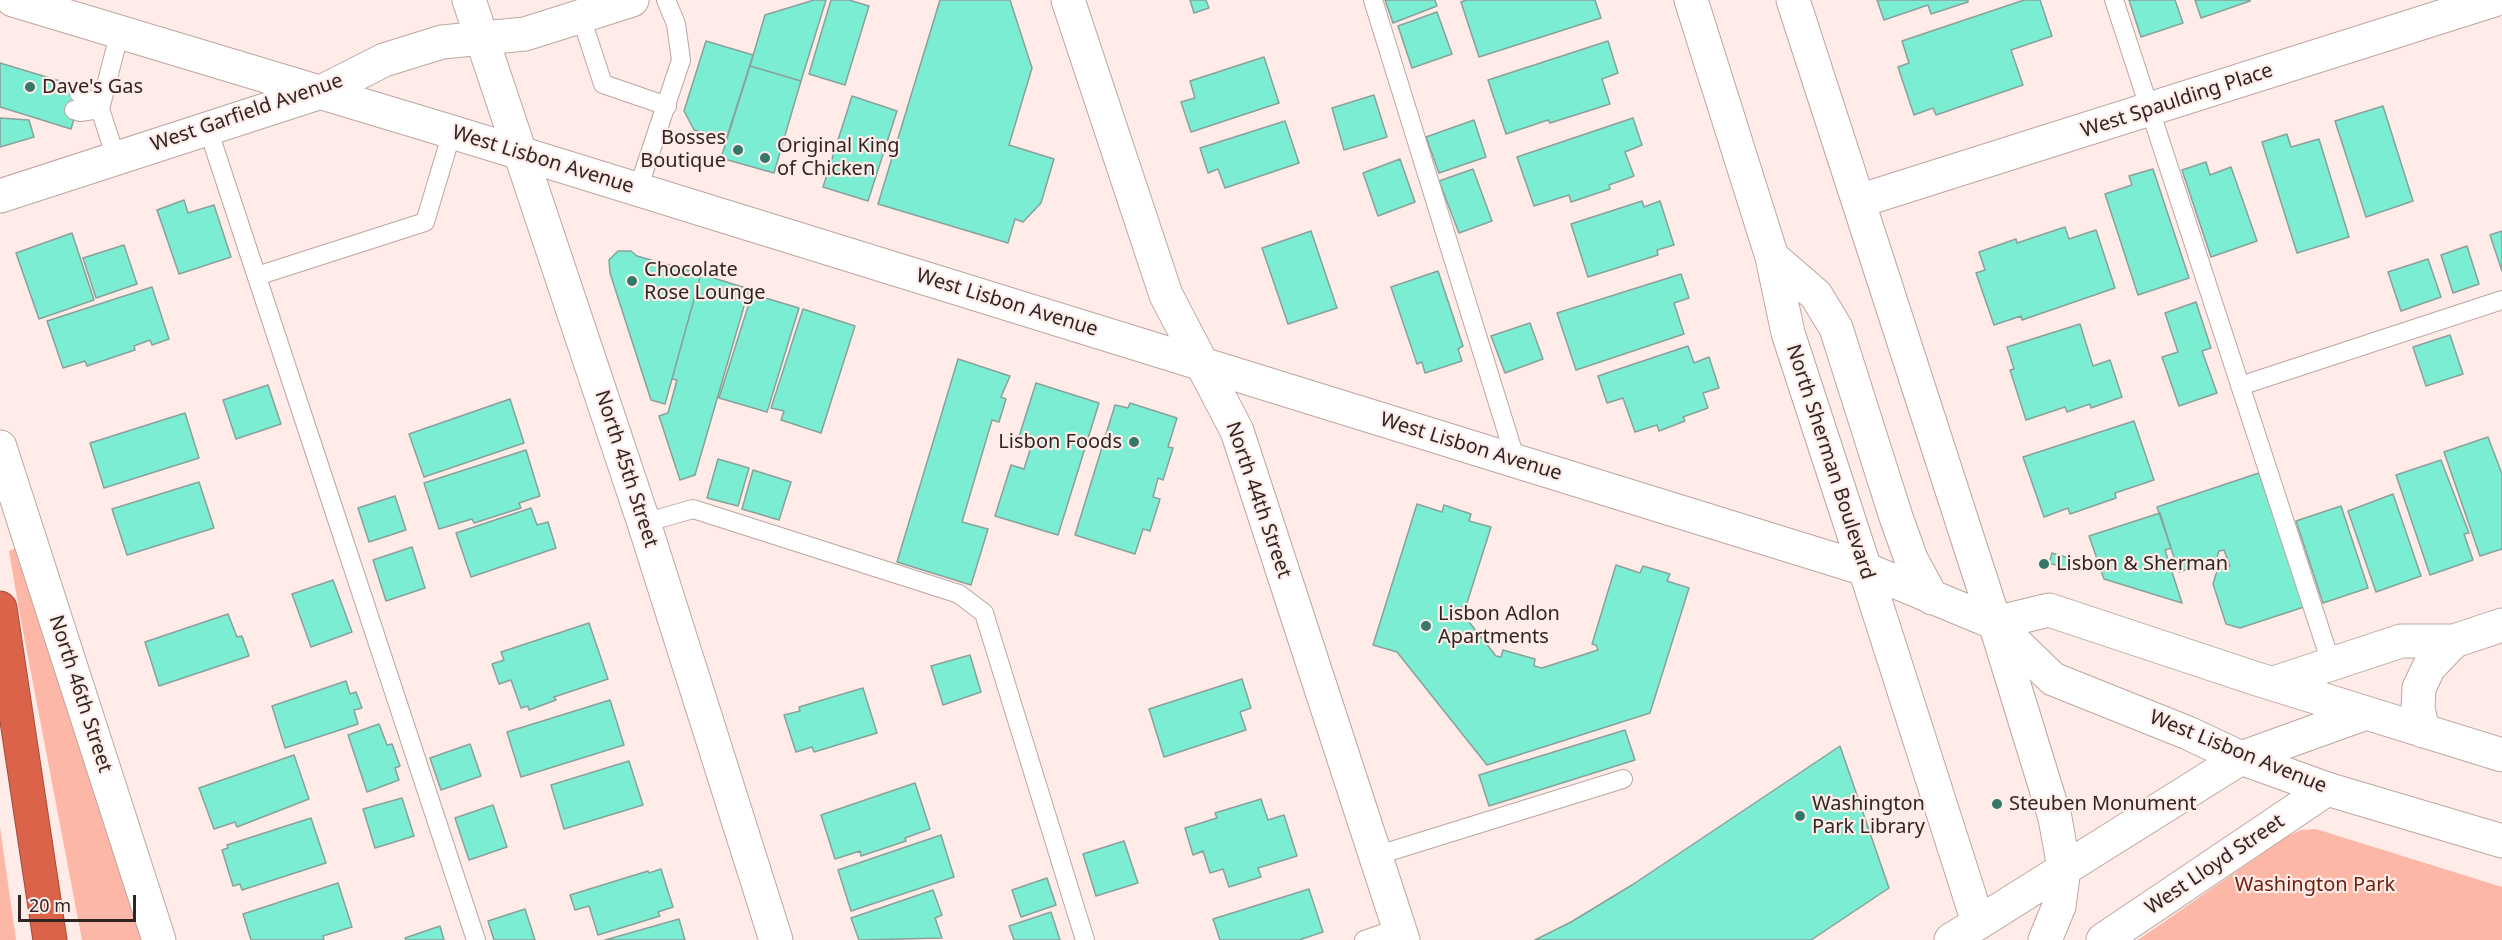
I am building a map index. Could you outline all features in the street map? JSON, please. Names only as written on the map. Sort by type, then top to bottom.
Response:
[{"type":"highway","points":[[0,608],[50,940]]},
{"type":"street","name":"West Lisbon Avenue","points":[[13,0],[638,189],[1865,569],[1995,623],[2053,679],[2188,733],[2241,758],[2327,789],[2502,841]]},
{"type":"street","name":"North 45th Street","points":[[469,0],[644,523],[776,940]]},
{"type":"street","name":"West Garfield Avenue","points":[[0,196],[321,92],[384,60],[442,42],[525,34],[632,0]]},
{"type":"street","name":"North 44th Street","points":[[1068,0],[1166,295],[1237,431],[1401,934]]},
{"type":"street","name":"North Sherman Boulevard","points":[[1691,0],[1772,257],[1788,333],[1978,922]]},
{"type":"street","points":[[1793,0],[1995,623],[2055,818],[2064,868],[2059,906],[2045,940]]},
{"type":"street","name":"West Spaulding Place","points":[[1859,201],[2494,0]]},
{"type":"street","points":[[1772,257],[1816,295],[1836,328],[1911,560],[1932,598]]},
{"type":"street","name":"North 46th Street","points":[[0,447],[159,940]]},
{"type":"street","points":[[1995,623],[2049,610],[2502,755]]},
{"type":"street","points":[[2274,683],[2401,641],[2454,641],[2502,625]]},
{"type":"street","points":[[2424,731],[2418,708],[2419,688],[2429,667],[2454,641]]},
{"type":"street","points":[[1951,940],[2241,758],[2366,713]]},
{"type":"street","name":"West Lloyd Street","points":[[2103,940],[2327,789]]},
{"type":"lane","points":[[638,189],[681,60],[676,24],[666,0]]},
{"type":"lane","points":[[1373,0],[1516,461]]},
{"type":"lane","points":[[2114,0],[2331,663]]},
{"type":"lane","points":[[581,17],[603,84],[667,106]]},
{"type":"lane","points":[[116,158],[100,109],[120,32]]},
{"type":"lane","points":[[77,102],[80,112],[100,109]]},
{"type":"lane","points":[[208,129],[476,940]]},
{"type":"lane","points":[[257,276],[425,222],[452,132]]},
{"type":"lane","points":[[2240,386],[2502,300]]},
{"type":"lane","points":[[644,523],[693,509],[959,594],[984,613],[1085,940]]},
{"type":"lane","points":[[1375,856],[1623,779]]},
{"type":"lane","points":[[1364,940],[1401,934]]},
{"type":"green space","points":[[15,548],[21,557],[144,940],[82,940],[19,610],[9,551]]},
{"type":"green space","points":[[0,827],[16,940],[0,940]]},
{"type":"green space","name":"Washington Park","points":[[2316,829],[2502,887],[2502,940],[2138,940],[2286,837],[2301,830]]},
{"type":"building","points":[[814,0],[826,0],[801,81],[750,66],[765,15]]},
{"type":"building","points":[[831,0],[849,0],[869,6],[845,85],[809,74]]},
{"type":"building","points":[[940,0],[1010,0],[1032,68],[1009,145],[1054,159],[1041,203],[1023,222],[1015,219],[1008,243],[878,204]]},
{"type":"building","points":[[1190,0],[1206,0],[1209,8],[1194,13]]},
{"type":"building","points":[[1385,0],[1435,0],[1437,6],[1393,23]]},
{"type":"building","points":[[1466,0],[1595,0],[1601,18],[1479,57],[1461,2]]},
{"type":"building","points":[[1877,0],[1968,0],[1968,2],[1931,14],[1928,5],[1884,20]]},
{"type":"building","points":[[2024,0],[2040,0],[2052,36],[2011,50],[2023,85],[1936,115],[1933,108],[1914,115],[1898,67],[1909,63],[1902,41]]},
{"type":"building","points":[[2129,0],[2175,0],[2183,23],[2141,37]]},
{"type":"building","points":[[2195,0],[2250,0],[2250,1],[2201,18]]},
{"type":"building","points":[[1437,12],[1452,54],[1412,68],[1398,26]]},
{"type":"building","points":[[706,41],[753,55],[726,140],[694,130],[684,111]]},
{"type":"building","points":[[1608,41],[1618,73],[1602,79],[1610,104],[1550,123],[1548,120],[1506,134],[1488,80]]},
{"type":"building","points":[[1264,57],[1279,103],[1191,132],[1181,102],[1195,98],[1190,81]]},
{"type":"building","points":[[0,63],[83,88],[71,129],[0,107]]},
{"type":"building","points":[[750,66],[801,81],[774,173],[721,158]]},
{"type":"building","points":[[1374,95],[1387,137],[1344,150],[1332,108]]},
{"type":"building","points":[[852,96],[897,111],[868,201],[823,187]]},
{"type":"building","points":[[2383,106],[2413,201],[2366,217],[2335,121]]},
{"type":"building","points":[[0,118],[29,120],[34,137],[0,147]]},
{"type":"building","points":[[1633,118],[1642,145],[1625,152],[1634,176],[1609,185],[1610,189],[1571,202],[1569,195],[1534,206],[1517,157]]},
{"type":"building","points":[[1474,120],[1486,157],[1439,173],[1426,137]]},
{"type":"building","points":[[1285,121],[1299,163],[1225,188],[1218,169],[1208,173],[1200,148]]},
{"type":"building","points":[[2287,134],[2291,147],[2319,139],[2349,237],[2297,253],[2262,142]]},
{"type":"building","points":[[1400,159],[1415,202],[1378,216],[1363,173]]},
{"type":"building","points":[[2206,162],[2210,175],[2231,167],[2257,241],[2211,257],[2182,170]]},
{"type":"building","points":[[1473,169],[1492,221],[1459,233],[1439,181]]},
{"type":"building","points":[[2153,169],[2189,278],[2138,295],[2105,194],[2132,185],[2129,176]]},
{"type":"building","points":[[184,200],[188,213],[214,205],[231,257],[179,274],[157,210]]},
{"type":"building","points":[[1642,201],[1644,207],[1660,201],[1674,245],[1657,250],[1658,255],[1588,277],[1571,224]]},
{"type":"building","points":[[2065,227],[2069,239],[2096,230],[2115,288],[2022,320],[2021,316],[1994,325],[1976,273],[1985,270],[1979,252],[2016,239],[2017,243]]},
{"type":"building","points":[[1311,231],[1337,308],[1288,324],[1262,248]]},
{"type":"building","points":[[2502,231],[2502,271],[2490,235]]},
{"type":"building","points":[[72,233],[94,300],[39,319],[16,253]]},
{"type":"building","points":[[124,245],[137,284],[96,298],[83,258]]},
{"type":"building","points":[[2467,246],[2479,284],[2453,293],[2441,255]]},
{"type":"building","points":[[618,251],[631,251],[637,256],[701,274],[665,404],[651,400],[610,273],[609,260]]},
{"type":"building","points":[[2428,259],[2441,297],[2401,311],[2388,272]]},
{"type":"building","points":[[1438,271],[1463,346],[1458,349],[1462,361],[1425,373],[1422,362],[1417,364],[1391,287]]},
{"type":"building","points":[[701,274],[749,289],[695,475],[680,480],[659,416],[668,413],[677,380],[672,379]]},
{"type":"building","points":[[1681,274],[1689,298],[1674,303],[1684,334],[1576,370],[1557,313]]},
{"type":"building","points":[[152,287],[169,339],[152,345],[150,340],[134,346],[135,350],[87,366],[85,361],[63,368],[47,321]]},
{"type":"building","points":[[752,294],[799,308],[767,412],[719,398]]},
{"type":"building","points":[[2196,302],[2211,348],[2202,351],[2217,393],[2179,406],[2162,357],[2178,352],[2165,313]]},
{"type":"building","points":[[803,309],[855,326],[821,433],[781,420],[784,411],[771,408]]},
{"type":"building","points":[[1530,323],[1543,359],[1505,373],[1491,336]]},
{"type":"building","points":[[2080,324],[2093,366],[2110,360],[2122,397],[2091,408],[2090,404],[2067,412],[2065,407],[2026,420],[2010,370],[2014,369],[2007,347]]},
{"type":"building","points":[[2450,335],[2463,374],[2426,386],[2413,347]]},
{"type":"building","points":[[1688,346],[1694,363],[1709,357],[1719,388],[1703,393],[1708,408],[1683,417],[1685,421],[1659,431],[1657,425],[1635,432],[1623,398],[1607,403],[1598,376]]},
{"type":"building","points":[[958,359],[1010,376],[1001,397],[1006,399],[999,422],[992,420],[962,522],[988,529],[971,585],[897,562]]},
{"type":"building","points":[[1036,383],[1099,403],[1058,535],[995,516],[1011,465],[1024,469],[1031,447],[1017,443]]},
{"type":"building","points":[[268,385],[281,424],[236,439],[223,400]]},
{"type":"building","points":[[510,399],[524,443],[424,477],[409,434]]},
{"type":"building","points":[[1130,403],[1177,418],[1168,447],[1173,448],[1163,480],[1158,478],[1153,497],[1160,499],[1150,531],[1143,529],[1135,554],[1075,535],[1115,405],[1128,408]]},
{"type":"building","points":[[185,413],[199,458],[104,488],[90,443]]},
{"type":"building","points":[[2134,421],[2154,480],[2115,493],[2116,498],[2070,514],[2068,508],[2044,517],[2023,457]]},
{"type":"building","points":[[2488,437],[2502,474],[2502,549],[2480,556],[2444,452]]},
{"type":"building","points":[[526,450],[540,496],[519,503],[521,508],[474,523],[472,519],[439,529],[424,483]]},
{"type":"building","points":[[718,459],[749,468],[738,506],[707,498]]},
{"type":"building","points":[[2441,460],[2469,533],[2464,534],[2473,560],[2430,575],[2396,475]]},
{"type":"building","points":[[753,470],[791,482],[779,520],[742,509]]},
{"type":"building","points":[[2259,473],[2304,607],[2240,628],[2226,624],[2213,584],[2217,571],[2230,566],[2224,550],[2219,551],[2216,560],[2179,572],[2157,507]]},
{"type":"building","points":[[199,482],[214,528],[127,555],[112,509]]},
{"type":"building","points":[[2393,494],[2421,576],[2376,592],[2348,511]]},
{"type":"building","points":[[395,496],[406,530],[369,542],[358,508]]},
{"type":"building","name":"Lisbon Adlon Apartments","points":[[1417,504],[1442,512],[1444,505],[1471,514],[1469,521],[1491,527],[1466,606],[1458,608],[1496,656],[1501,657],[1503,650],[1535,659],[1534,666],[1542,668],[1598,650],[1596,645],[1592,644],[1616,565],[1640,573],[1643,566],[1670,574],[1667,581],[1689,588],[1650,713],[1487,765],[1397,652],[1373,645]]},
{"type":"building","points":[[2341,506],[2368,588],[2323,603],[2296,521]]},
{"type":"building","points":[[531,508],[537,525],[548,522],[556,548],[471,577],[456,533]]},
{"type":"building","points":[[2160,513],[2171,548],[2165,550],[2182,603],[2104,579],[2089,536]]},
{"type":"building","points":[[412,547],[425,588],[386,601],[373,560]]},
{"type":"building","points":[[2052,553],[2079,561],[2076,571],[2049,563]]},
{"type":"building","points":[[333,580],[352,632],[311,647],[292,594]]},
{"type":"building","points":[[228,614],[237,637],[242,636],[249,656],[159,686],[145,642]]},
{"type":"building","points":[[589,623],[608,679],[554,697],[556,700],[529,710],[528,706],[521,708],[511,680],[499,684],[492,664],[504,660],[501,652]]},
{"type":"building","points":[[970,655],[981,692],[943,705],[931,666]]},
{"type":"building","points":[[1242,679],[1251,708],[1240,712],[1246,730],[1164,757],[1149,709]]},
{"type":"building","points":[[346,681],[350,694],[356,692],[362,708],[354,710],[358,724],[285,748],[272,706]]},
{"type":"building","points":[[863,688],[877,733],[814,752],[812,747],[796,752],[784,715],[800,711],[799,707]]},
{"type":"building","points":[[610,700],[624,745],[521,777],[507,732]]},
{"type":"building","points":[[379,724],[387,745],[392,744],[400,766],[395,768],[399,780],[367,792],[348,735]]},
{"type":"building","points":[[1625,730],[1635,760],[1489,806],[1479,775]]},
{"type":"building","points":[[470,744],[481,776],[441,790],[430,758]]},
{"type":"building","name":"Washington Park Library","points":[[1840,746],[1889,888],[1811,940],[1535,940],[1571,922],[1632,885]]},
{"type":"building","points":[[294,755],[309,799],[237,827],[235,822],[214,829],[199,788]]},
{"type":"building","points":[[629,761],[643,805],[564,829],[551,785]]},
{"type":"building","points":[[915,783],[930,829],[905,838],[906,841],[861,856],[860,851],[835,859],[821,815]]},
{"type":"building","points":[[402,798],[414,836],[375,848],[363,809]]},
{"type":"building","points":[[1261,799],[1268,820],[1284,815],[1297,856],[1258,868],[1261,877],[1229,887],[1223,869],[1210,873],[1203,851],[1193,855],[1185,828],[1217,818],[1215,813]]},
{"type":"building","points":[[493,805],[507,847],[469,860],[455,818]]},
{"type":"building","points":[[311,818],[326,863],[242,890],[240,884],[233,886],[222,850],[228,848],[227,845]]},
{"type":"building","points":[[941,835],[954,877],[851,911],[838,870]]},
{"type":"building","points":[[1124,841],[1138,883],[1096,896],[1083,854]]},
{"type":"building","points":[[661,869],[673,907],[658,912],[660,916],[598,935],[589,906],[575,910],[570,895]]},
{"type":"building","points":[[1047,878],[1056,905],[1021,917],[1012,890]]},
{"type":"building","points":[[338,883],[352,927],[323,936],[324,940],[251,940],[243,914]]},
{"type":"building","points":[[1309,889],[1323,932],[1299,940],[1220,940],[1213,919]]},
{"type":"building","points":[[933,890],[942,915],[935,918],[942,938],[859,940],[851,918]]},
{"type":"building","points":[[525,909],[535,940],[494,940],[488,921]]},
{"type":"building","points":[[1051,912],[1060,940],[1014,940],[1009,926]]},
{"type":"building","points":[[679,919],[685,940],[605,940]]},
{"type":"building","points":[[440,926],[444,940],[406,940],[405,938]]},
{"type":"place","name":"Dave's Gas","points":[[30,87]]},
{"type":"place","name":"Bosses Boutique","points":[[738,150]]},
{"type":"place","name":"Original King of Chicken","points":[[765,158]]},
{"type":"place","name":"Chocolate Rose Lounge","points":[[632,281]]},
{"type":"place","name":"Lisbon Foods","points":[[1134,442]]},
{"type":"place","name":"Lisbon & Sherman","points":[[2044,564]]},
{"type":"place","name":"Lisbon Adlon Apartments","points":[[1426,626]]},
{"type":"place","name":"Steuben Monument","points":[[1997,804]]},
{"type":"place","name":"Washington Park Library","points":[[1800,816]]}]
